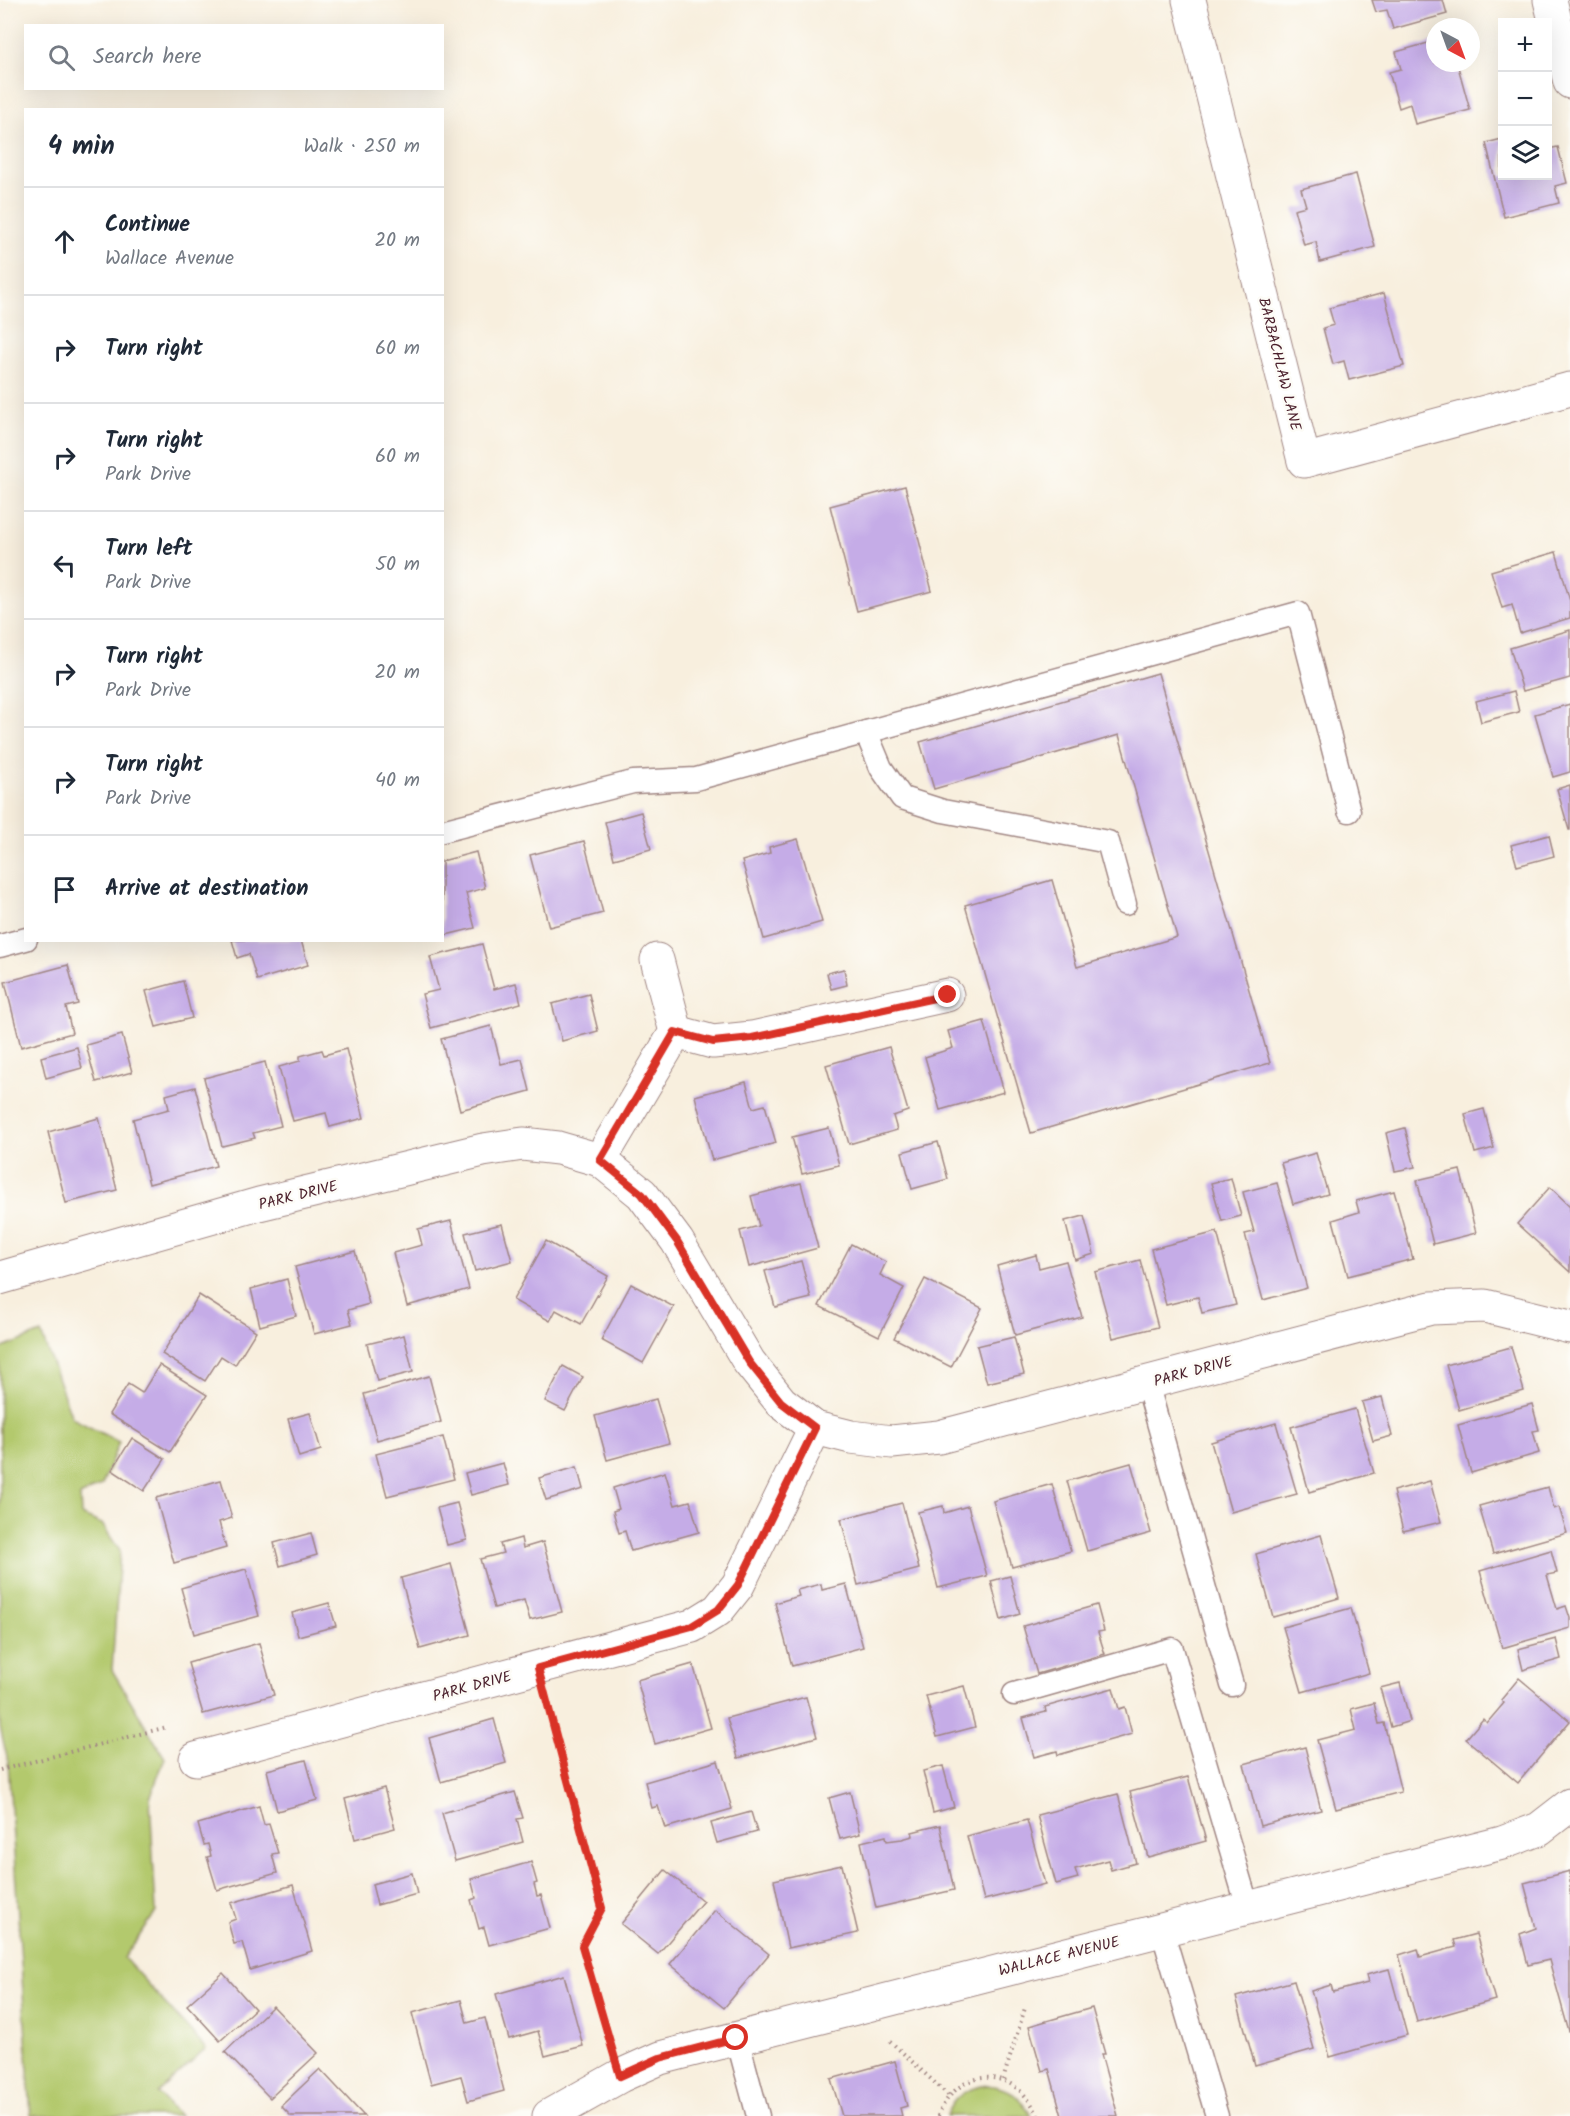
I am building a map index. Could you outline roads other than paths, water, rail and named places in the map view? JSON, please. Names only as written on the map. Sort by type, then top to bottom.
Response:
[{"type":"street","name":"BARBACHLAW LANE","points":[[1189,0],[1304,461],[1570,389]]},
{"type":"street","points":[[1550,0],[1570,82]]},
{"type":"street","points":[[600,1160],[675,1032],[657,960]]},
{"type":"street","points":[[675,1032],[713,1042],[752,1038],[948,995]]},
{"type":"street","name":"PARK DRIVE","points":[[0,1278],[259,1204],[483,1150],[523,1144],[558,1148],[600,1160],[642,1194],[677,1241],[749,1362],[781,1402],[815,1428],[850,1437],[892,1442],[939,1437],[1431,1308],[1485,1306],[1570,1327]]},
{"type":"street","name":"PARK DRIVE","points":[[196,1759],[692,1626],[718,1610],[738,1585],[815,1428]]},
{"type":"street","name":"WALLACE AVENUE","points":[[549,2116],[620,2076],[660,2058],[1502,1843],[1539,1829],[1570,1805]]},
{"type":"lane","points":[[444,830],[633,782],[696,779],[1298,613],[1350,811]]},
{"type":"lane","points":[[866,732],[881,768],[902,798],[943,811],[1108,842],[1125,904]]},
{"type":"lane","points":[[0,946],[24,940]]},
{"type":"lane","points":[[1147,1383],[1232,1685]]},
{"type":"lane","points":[[1014,1694],[1172,1649],[1248,1908]]},
{"type":"lane","points":[[1162,1930],[1217,2116]]},
{"type":"lane","points":[[736,2038],[758,2116]]}]
